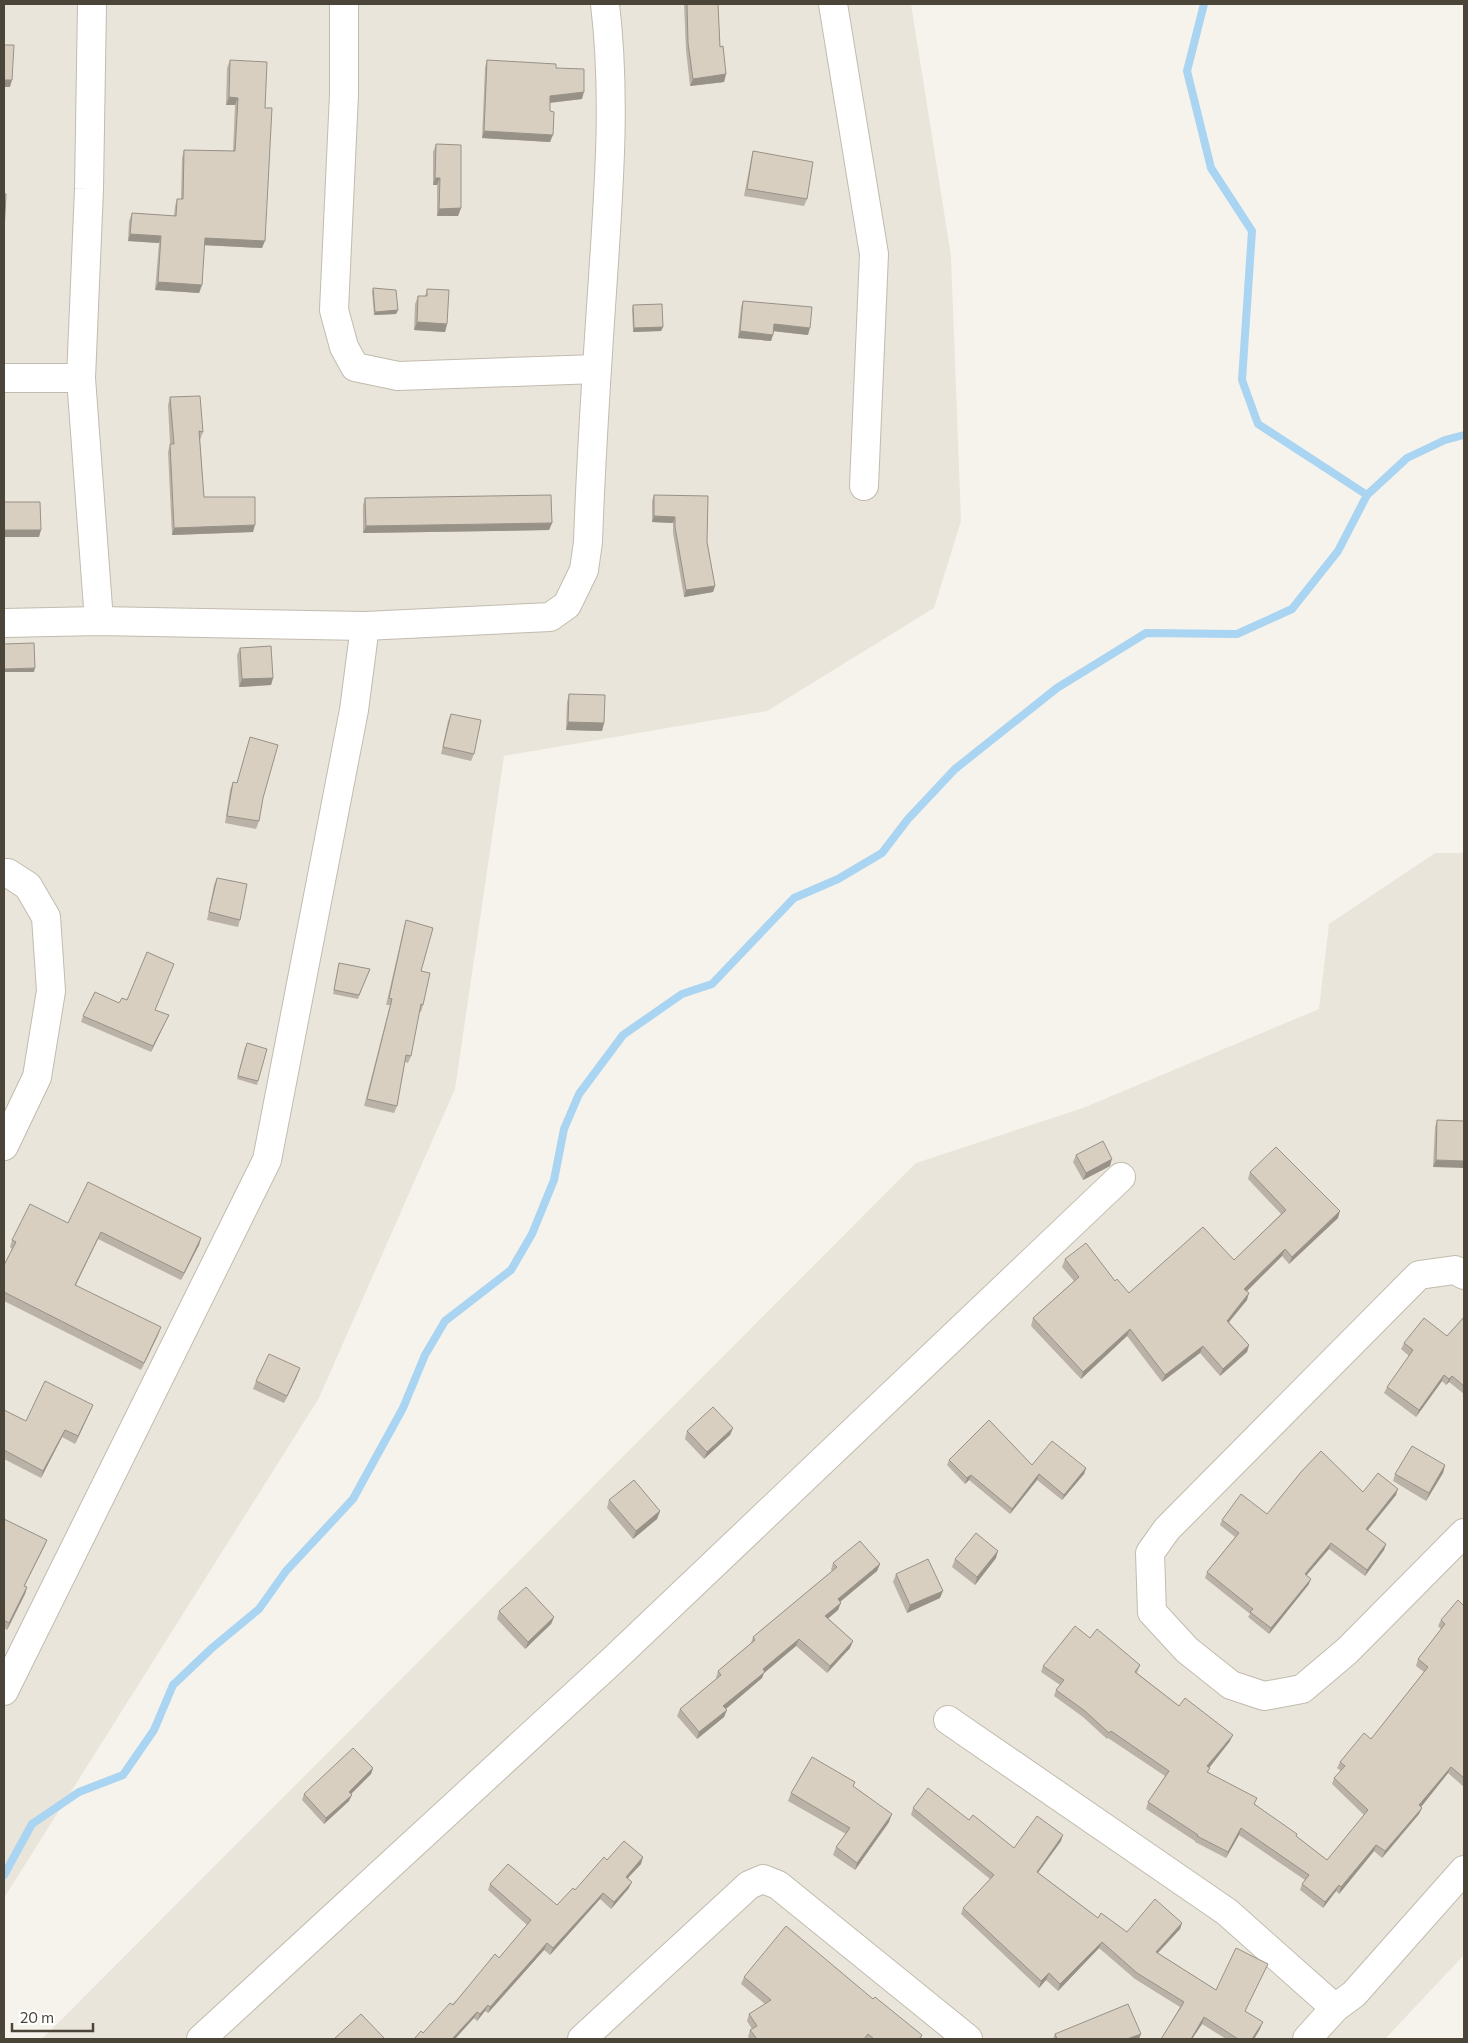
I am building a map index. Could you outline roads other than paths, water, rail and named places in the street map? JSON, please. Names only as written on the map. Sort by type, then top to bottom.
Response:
[{"type":"street","points":[[92,4],[89,189],[80,378],[99,621]]},
{"type":"street","points":[[344,4],[344,94],[334,310],[344,347],[355,367],[398,376],[596,369]]},
{"type":"street","points":[[4,623],[99,621],[365,626],[550,617],[567,605],[584,570],[588,542],[596,369],[611,156],[609,42],[605,4]]},
{"type":"street","points":[[833,4],[874,254],[864,486]]},
{"type":"street","points":[[4,378],[80,378]]},
{"type":"street","points":[[4,1691],[267,1160],[354,710],[365,626]]},
{"type":"street","points":[[4,873],[8,873],[28,886],[46,917],[51,990],[37,1077],[4,1146]]},
{"type":"street","points":[[201,2039],[613,1660],[1122,1177]]},
{"type":"street","points":[[1464,1274],[1455,1270],[1419,1275],[1167,1529],[1150,1553],[1152,1612],[1187,1650],[1231,1684],[1264,1696],[1302,1689],[1347,1651],[1464,1533]]},
{"type":"street","points":[[948,1720],[1227,1912],[1335,2008]]},
{"type":"street","points":[[1307,2039],[1335,2008],[1354,1994],[1464,1870]]},
{"type":"street","points":[[582,2039],[749,1885],[763,1879],[778,1885],[968,2039]]},
{"type":"waterway","points":[[1204,4],[1187,71],[1211,168],[1252,231],[1242,380],[1258,424],[1367,495]]},
{"type":"waterway","points":[[4,1875],[32,1824],[79,1792],[123,1775],[154,1730],[173,1685],[212,1648],[259,1609],[286,1571],[353,1499],[403,1408],[425,1355],[445,1321],[511,1270],[532,1234],[554,1180],[564,1129],[579,1094],[623,1035],[682,994],[712,984],[794,898],[838,879],[882,853],[908,819],[955,769],[1057,688],[1146,633],[1237,634],[1292,609],[1338,551],[1367,495],[1407,458],[1445,440],[1464,435]]}]
